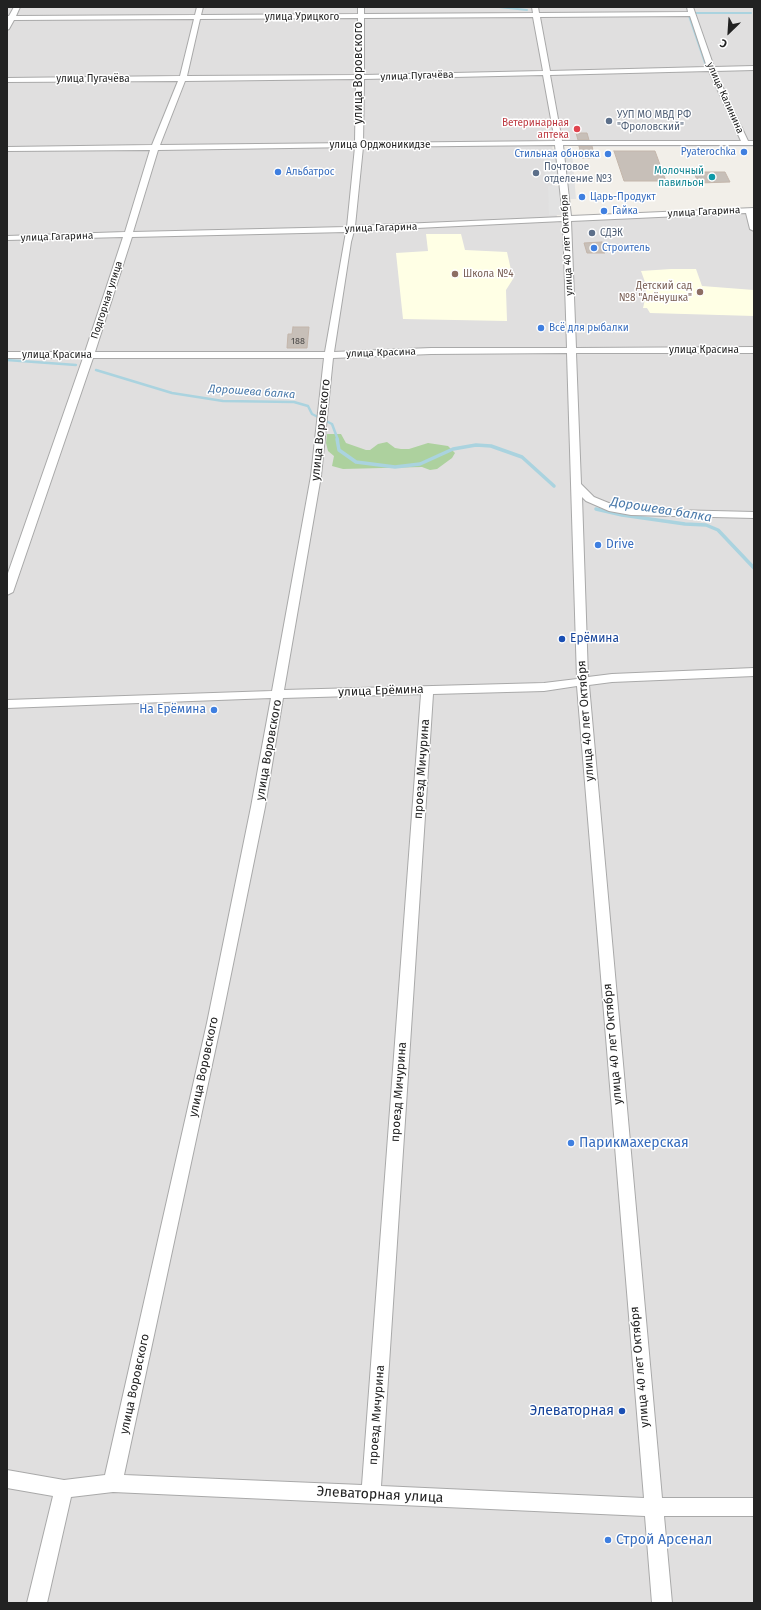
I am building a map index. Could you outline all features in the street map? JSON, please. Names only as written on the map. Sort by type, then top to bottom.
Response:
[{"type":"street","points":[[7,28],[10,18],[17,7]]},
{"type":"street","name":"Подгорная улица","points":[[7,592],[89,355],[155,147],[183,78],[200,7]]},
{"type":"street","name":"улица 40 лет Октября","points":[[536,7],[559,143],[567,219],[582,682],[652,1508],[662,1603]]},
{"type":"street","name":"улица Урицкого","points":[[10,18],[198,17],[360,12],[537,15],[691,10]]},
{"type":"street","name":"улица Калинина","points":[[691,10],[711,69],[746,144]]},
{"type":"street","name":"улица Воровского","points":[[113,1483],[214,1023],[258,807],[316,476],[329,354],[347,242],[351,229],[359,145],[360,12]]},
{"type":"street","name":"улица Пугачёва","points":[[7,80],[359,78],[548,72],[754,68]]},
{"type":"street","name":"улица Орджоникидзе","points":[[7,149],[559,143],[754,144]]},
{"type":"street","points":[[751,210],[754,229]]},
{"type":"street","name":"улица Гагарина","points":[[7,238],[351,229],[751,210]]},
{"type":"street","name":"улица Красина","points":[[7,355],[754,350]]},
{"type":"street","points":[[575,484],[590,498],[613,509],[631,512],[754,515]]},
{"type":"street","name":"улица Ерёмина","points":[[7,704],[279,694],[544,687],[612,678],[754,672]]},
{"type":"street","name":"проезд Мичурина","points":[[371,1494],[427,690]]},
{"type":"street","name":"Элеваторная улица","points":[[7,1479],[64,1489],[113,1483],[652,1508],[754,1507]]},
{"type":"street","points":[[37,1603],[64,1489]]},
{"type":"shaded area","points":[[7,7],[754,7],[754,141],[552,141],[557,218],[754,212],[754,1603],[7,1603]]},
{"type":"shaded area","points":[[581,144],[754,144],[754,147],[585,147]]},
{"type":"shaded area","points":[[544,149],[559,149],[561,175],[545,174]]},
{"type":"shaded area","points":[[562,151],[572,151],[576,199],[566,199]]},
{"type":"shaded area","points":[[548,186],[562,186],[565,215],[549,215]]},
{"type":"shaded area","name":"Школа №4","points":[[426,234],[461,234],[465,250],[507,252],[513,279],[506,290],[507,321],[403,319],[396,253],[428,251]]},
{"type":"shaded area","name":"Детский сад №8 \"Алёнушка\"","points":[[696,269],[702,286],[754,290],[754,316],[650,313],[647,308],[643,308],[646,295],[645,282],[641,271]]},
{"type":"green space","points":[[327,434],[341,434],[346,443],[366,450],[370,450],[378,444],[387,442],[395,448],[401,449],[409,449],[428,443],[448,446],[455,453],[452,458],[437,469],[430,470],[422,467],[343,469],[332,466],[334,456],[328,451],[326,443]]},
{"type":"building","points":[[576,133],[587,133],[589,140],[578,140]]},
{"type":"building","points":[[579,146],[592,146],[595,158],[582,158]]},
{"type":"building","points":[[614,151],[655,151],[666,181],[624,181]]},
{"type":"building","name":"Молочный павильон","points":[[694,172],[725,172],[730,182],[698,183]]},
{"type":"building","name":"Строитель","points":[[602,242],[605,253],[587,253],[584,243]]},
{"type":"building","points":[[293,327],[309,327],[307,348],[287,348],[288,334],[292,334]]},
{"type":"waterway","points":[[499,7],[527,10]]},
{"type":"waterway","points":[[688,13],[705,63]]},
{"type":"waterway","points":[[690,13],[751,13]]},
{"type":"waterway","name":"Дорошева балка","points":[[7,360],[76,365]]},
{"type":"waterway","name":"Дорошева балка","points":[[96,370],[172,393],[223,401],[294,402],[308,406],[312,414],[332,424],[338,440]]},
{"type":"waterway","name":"Дорошева балка","points":[[337,439],[339,450],[356,462],[395,467],[420,464],[453,449],[476,445],[491,446],[522,457],[554,486]]},
{"type":"waterway","name":"Дорошева балка","points":[[596,509],[622,515],[685,524],[706,525],[718,530],[754,568]]},
{"type":"place","name":"УУП МО МВД РФ \"Фроловский\"","points":[[609,121]]},
{"type":"place","name":"Ветеринарная аптека","points":[[577,129]]},
{"type":"place","name":"Pyaterochka","points":[[744,152]]},
{"type":"place","name":"Стильная обновка","points":[[608,154]]},
{"type":"place","name":"Альбатрос","points":[[278,172]]},
{"type":"place","name":"Почтовое отделение №3","points":[[536,173]]},
{"type":"place","name":"Молочный павильон","points":[[712,177]]},
{"type":"place","name":"Царь-Продукт","points":[[582,197]]},
{"type":"place","name":"Гайка","points":[[604,211]]},
{"type":"place","name":"СДЭК","points":[[592,233]]},
{"type":"place","name":"Строитель","points":[[594,248]]},
{"type":"place","name":"Школа №4","points":[[455,274]]},
{"type":"place","name":"Детский сад №8 \"Алёнушка\"","points":[[700,292]]},
{"type":"place","name":"Всё для рыбалки","points":[[541,328]]},
{"type":"place","name":"Drive","points":[[598,545]]},
{"type":"place","name":"Ерёмина","points":[[562,639]]},
{"type":"place","name":"На Ерёмина","points":[[214,710]]},
{"type":"place","name":"Парикмахерская","points":[[571,1143]]},
{"type":"place","name":"Элеваторная","points":[[622,1411]]},
{"type":"place","name":"Строй Арсенал","points":[[608,1540]]}]
